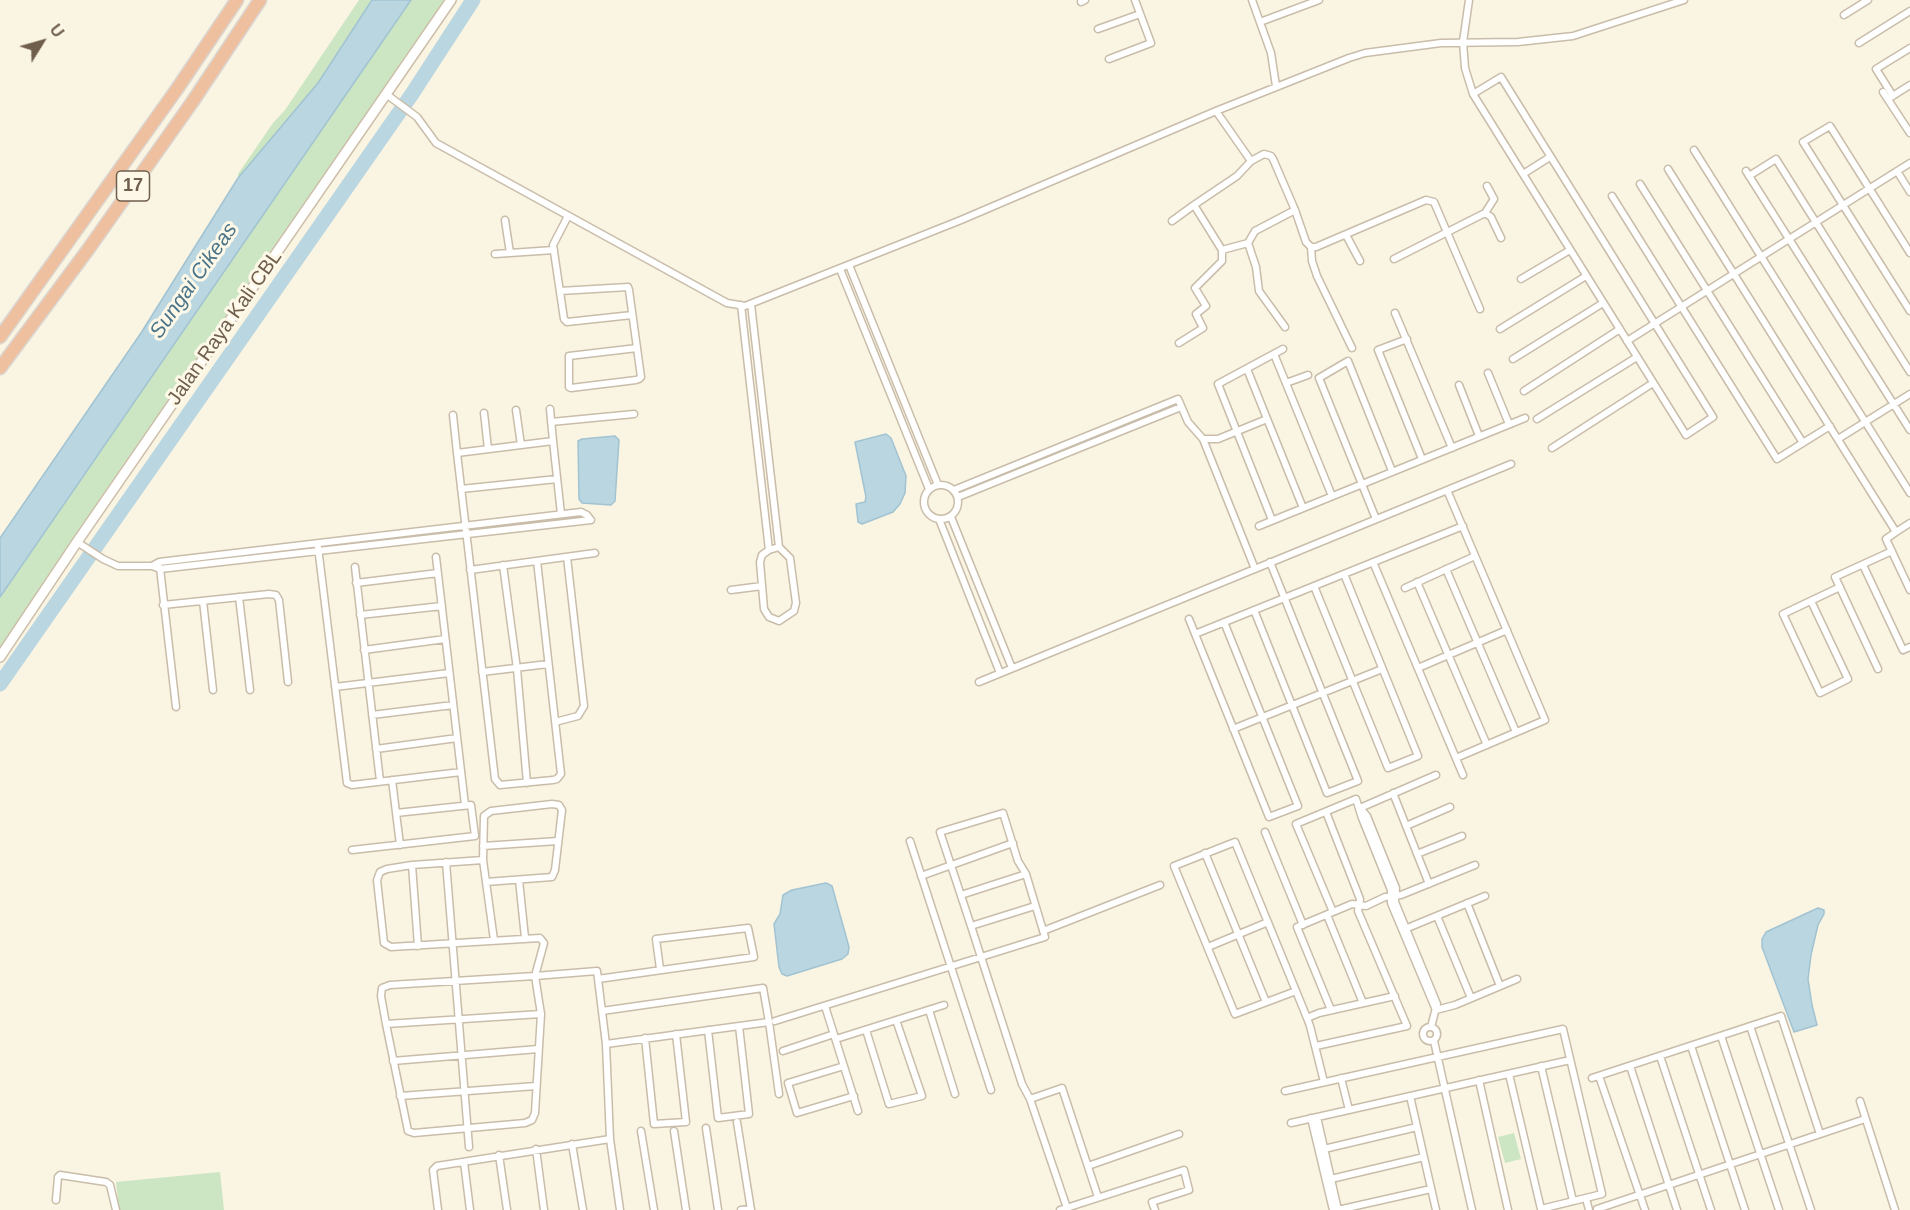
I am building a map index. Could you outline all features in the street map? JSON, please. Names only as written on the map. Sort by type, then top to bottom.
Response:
[{"type":"highway","name":"17","points":[[0,337],[237,0]]},
{"type":"highway","name":"17","points":[[0,368],[193,101],[260,0]]},
{"type":"main road","name":"Jalan Raya Kali CBL","points":[[0,657],[451,0]]},
{"type":"street","points":[[1109,59],[1151,43],[1135,0]]},
{"type":"street","points":[[1252,0],[1271,53],[1276,87]]},
{"type":"street","points":[[1260,22],[1318,0]]},
{"type":"street","points":[[1470,0],[1463,42],[1465,68],[1473,94],[1686,435],[1713,417],[1501,77],[1473,94]]},
{"type":"street","points":[[386,94],[417,117],[436,143],[726,303],[741,305],[751,304],[961,220],[1215,111],[1365,53],[1441,43],[1518,42],[1573,36],[1684,0]]},
{"type":"street","points":[[1844,15],[1868,0]]},
{"type":"street","points":[[1859,43],[1910,10]]},
{"type":"street","points":[[1098,29],[1140,14]]},
{"type":"street","points":[[1910,48],[1876,69],[1910,133]]},
{"type":"street","points":[[1890,98],[1910,85]]},
{"type":"street","points":[[1883,92],[1890,98]]},
{"type":"street","points":[[1215,111],[1251,161]]},
{"type":"street","points":[[1910,253],[1830,126],[1803,142],[1910,311]]},
{"type":"street","points":[[1694,150],[1910,493]]},
{"type":"street","points":[[1172,221],[1237,176],[1260,154],[1271,156],[1295,210],[1306,242],[1311,247],[1312,261],[1317,276],[1352,348]]},
{"type":"street","points":[[1523,174],[1550,157]]},
{"type":"street","points":[[1910,372],[1776,159],[1748,173],[1910,430]]},
{"type":"street","points":[[1627,341],[1910,163]]},
{"type":"street","points":[[1668,169],[1896,532]]},
{"type":"street","points":[[1897,171],[1910,192]]},
{"type":"street","points":[[1640,184],[1803,443]]},
{"type":"street","points":[[1394,259],[1485,213],[1494,199],[1487,186]]},
{"type":"street","points":[[1612,196],[1777,459],[1830,426]]},
{"type":"street","points":[[1311,247],[1316,247],[1429,200],[1435,203],[1449,232],[1480,309]]},
{"type":"street","points":[[1179,344],[1204,327],[1196,314],[1206,306],[1195,288],[1222,261],[1222,250],[1194,206]]},
{"type":"street","points":[[1222,250],[1248,243],[1255,231],[1295,210]]},
{"type":"street","points":[[1485,213],[1491,217],[1501,238]]},
{"type":"street","points":[[568,216],[554,245],[564,319],[567,322],[632,315]]},
{"type":"street","points":[[505,220],[510,253]]},
{"type":"street","points":[[1346,234],[1360,261]]},
{"type":"street","points":[[1248,243],[1255,263],[1259,291],[1285,327]]},
{"type":"street","points":[[495,254],[554,250]]},
{"type":"street","points":[[1521,279],[1570,250]]},
{"type":"street","points":[[849,265],[938,485]]},
{"type":"street","points":[[840,268],[929,489]]},
{"type":"street","points":[[1500,329],[1586,276]]},
{"type":"street","points":[[560,291],[625,286],[629,290],[637,348],[639,380],[568,387],[569,356],[637,348]]},
{"type":"street","points":[[1513,359],[1603,303]]},
{"type":"street","points":[[751,304],[779,547],[790,558],[796,603],[794,611],[779,621],[769,617],[764,609],[760,562],[762,555],[769,549],[779,547]]},
{"type":"street","points":[[741,305],[769,549]]},
{"type":"street","points":[[1395,313],[1452,447]]},
{"type":"street","points":[[1524,391],[1620,329]]},
{"type":"street","points":[[1407,339],[1378,350],[1422,459]]},
{"type":"street","points":[[1272,520],[1218,384],[1283,349]]},
{"type":"street","points":[[1274,354],[1332,496]]},
{"type":"street","points":[[1537,419],[1636,357]]},
{"type":"street","points":[[1376,519],[1319,378],[1348,361],[1392,471]]},
{"type":"street","points":[[1247,369],[1303,508]]},
{"type":"street","points":[[1488,372],[1509,424]]},
{"type":"street","points":[[1286,383],[1308,375]]},
{"type":"street","points":[[1552,448],[1653,383]]},
{"type":"street","points":[[1459,385],[1479,436]]},
{"type":"street","points":[[1838,439],[1910,394]]},
{"type":"street","points":[[956,494],[1178,399],[1188,422],[1203,439],[1255,569]]},
{"type":"street","points":[[550,409],[561,514]]},
{"type":"street","points":[[516,410],[521,445]]},
{"type":"street","points":[[484,413],[488,449]]},
{"type":"street","points":[[551,422],[634,414]]},
{"type":"street","points":[[453,415],[464,526],[496,781],[504,785],[553,780],[558,779],[561,774],[537,561]]},
{"type":"street","points":[[1259,525],[1524,418]]},
{"type":"street","points":[[1203,439],[1218,439],[1267,419]]},
{"type":"street","points":[[755,434],[766,433]]},
{"type":"street","points":[[457,453],[553,441]]},
{"type":"street","points":[[979,682],[1510,464]]},
{"type":"street","points":[[461,489],[557,479]]},
{"type":"street","points":[[938,485],[950,487],[956,494],[959,505],[951,517],[939,519],[930,516],[926,510],[925,495],[929,489],[938,485]]},
{"type":"street","points":[[1447,490],[1545,720],[1456,758]]},
{"type":"street","points":[[77,542],[118,566],[152,566],[159,565],[318,543],[561,514],[581,512],[591,520],[319,551],[159,565]]},
{"type":"street","points":[[951,517],[1012,668]]},
{"type":"street","points":[[939,519],[1000,673]]},
{"type":"street","points":[[1910,523],[1887,538],[1910,590]]},
{"type":"street","points":[[1195,634],[1463,526]]},
{"type":"street","points":[[318,543],[346,781],[352,785],[461,772]]},
{"type":"street","points":[[1878,669],[1835,577],[1892,551]]},
{"type":"street","points":[[470,570],[595,553]]},
{"type":"street","points":[[436,556],[465,805]]},
{"type":"street","points":[[1405,588],[1475,556]]},
{"type":"street","points":[[555,722],[578,716],[584,706],[567,557]]},
{"type":"street","points":[[1254,610],[1327,793],[1358,781],[1270,562]]},
{"type":"street","points":[[1373,562],[1463,775]]},
{"type":"street","points":[[159,565],[176,707]]},
{"type":"street","points":[[503,565],[517,669],[527,783]]},
{"type":"street","points":[[1863,565],[1903,650],[1910,647]]},
{"type":"street","points":[[355,567],[380,781]]},
{"type":"street","points":[[1446,569],[1516,732]]},
{"type":"street","points":[[356,584],[438,573]]},
{"type":"street","points":[[1314,586],[1388,768],[1418,756],[1344,574]]},
{"type":"street","points":[[1417,582],[1487,745]]},
{"type":"street","points":[[731,590],[762,586]]},
{"type":"street","points":[[1812,601],[1848,679],[1820,693],[1783,614],[1840,587]]},
{"type":"street","points":[[163,605],[269,594],[278,597],[288,682]]},
{"type":"street","points":[[239,597],[250,690]]},
{"type":"street","points":[[203,601],[213,690]]},
{"type":"street","points":[[360,615],[441,606]]},
{"type":"street","points":[[1189,619],[1269,817],[1298,806],[1224,622]]},
{"type":"street","points":[[1418,668],[1507,630]]},
{"type":"street","points":[[364,650],[445,639]]},
{"type":"street","points":[[482,672],[548,664]]},
{"type":"street","points":[[1233,729],[1382,669]]},
{"type":"street","points":[[334,687],[449,673]]},
{"type":"street","points":[[372,716],[453,705]]},
{"type":"street","points":[[376,749],[457,738]]},
{"type":"street","points":[[1360,808],[1436,775]]},
{"type":"street","points":[[392,780],[400,845]]},
{"type":"street","points":[[1393,793],[1429,884]]},
{"type":"street","points":[[1363,1003],[1296,824],[1356,799],[1367,816],[1388,867],[1396,888],[1393,896],[1404,929],[1437,1004],[1431,1027]]},
{"type":"street","points":[[352,850],[475,836],[471,805],[396,813]]},
{"type":"street","points":[[486,882],[552,877],[555,870],[562,810],[559,805],[491,811],[483,820],[483,860],[486,882],[494,940]]},
{"type":"street","points":[[1406,825],[1450,807]]},
{"type":"street","points":[[1316,1046],[1407,1026],[1358,911],[1360,898],[1326,812]]},
{"type":"street","points":[[606,1044],[772,1022],[825,1006],[951,966],[981,957],[1045,937],[1026,874],[1018,861],[1003,813],[940,832],[961,895],[981,957],[1022,1083],[1030,1099],[1064,1209],[1184,1170],[1189,1190],[1152,1202],[1155,1210]]},
{"type":"street","points":[[1265,832],[1303,925]]},
{"type":"street","points":[[1417,854],[1462,836]]},
{"type":"street","points":[[483,846],[558,841]]},
{"type":"street","points":[[910,841],[991,1090]]},
{"type":"street","points":[[1296,991],[1235,1014],[1174,866],[1234,842],[1268,922],[1307,1018],[1324,1082]]},
{"type":"street","points":[[921,876],[1013,843]]},
{"type":"street","points":[[1205,853],[1266,1002]]},
{"type":"street","points":[[483,860],[412,865],[382,870],[376,880],[384,943],[391,947],[525,938],[543,940],[535,976],[541,1014],[534,1113],[530,1122],[408,1131],[386,1024],[381,996],[382,988],[390,985],[535,976],[597,971],[606,1044],[610,1139],[620,1210]]},
{"type":"street","points":[[446,862],[469,1147]]},
{"type":"street","points":[[412,865],[418,946]]},
{"type":"street","points":[[1331,1010],[1297,927],[1352,904],[1366,906],[1474,865]]},
{"type":"street","points":[[961,895],[1026,874]]},
{"type":"street","points":[[519,880],[525,938]]},
{"type":"street","points":[[1043,931],[1160,885]]},
{"type":"street","points":[[1404,929],[1485,896]]},
{"type":"street","points":[[1467,903],[1500,986]]},
{"type":"street","points":[[971,926],[1035,906]]},
{"type":"street","points":[[1437,916],[1471,998]]},
{"type":"street","points":[[1208,947],[1268,922]]},
{"type":"street","points":[[598,979],[754,957],[748,928],[656,939],[660,969]]},
{"type":"street","points":[[1436,1010],[1516,979]]},
{"type":"street","points":[[602,1011],[764,988],[772,1022],[779,1094]]},
{"type":"street","points":[[1307,1018],[1331,1010],[1395,996]]},
{"type":"street","points":[[783,1051],[866,1030],[944,1005]]},
{"type":"street","points":[[825,1006],[858,1111]]},
{"type":"street","points":[[929,1010],[955,1094]]},
{"type":"street","points":[[386,1024],[541,1014]]},
{"type":"street","points":[[1645,1210],[1596,1077],[1781,1016],[1820,1134]]},
{"type":"street","points":[[866,1030],[889,1104],[922,1096],[896,1020]]},
{"type":"street","points":[[708,1030],[718,1118],[749,1114],[739,1026]]},
{"type":"street","points":[[1750,1026],[1811,1210]]},
{"type":"street","points":[[1431,1027],[1438,1033],[1434,1041],[1472,1210]]},
{"type":"street","points":[[1431,1027],[1424,1030],[1423,1037],[1430,1042],[1434,1041]]},
{"type":"street","points":[[1285,1091],[1563,1029],[1602,1194],[1538,1209],[1509,1074]]},
{"type":"street","points":[[645,1038],[654,1124],[686,1122],[676,1034]]},
{"type":"street","points":[[1721,1036],[1779,1210]]},
{"type":"street","points":[[1690,1046],[1745,1210]]},
{"type":"street","points":[[393,1060],[538,1049]]},
{"type":"street","points":[[1660,1056],[1711,1210]]},
{"type":"street","points":[[1291,1123],[1570,1060]]},
{"type":"street","points":[[844,1066],[788,1083],[796,1113],[854,1096]]},
{"type":"street","points":[[1541,1066],[1573,1201]]},
{"type":"street","points":[[1630,1066],[1677,1210]]},
{"type":"street","points":[[1341,1078],[1349,1110]]},
{"type":"street","points":[[1479,1080],[1508,1210]]},
{"type":"street","points":[[400,1096],[536,1086]]},
{"type":"street","points":[[1030,1099],[1062,1088],[1098,1197]]},
{"type":"street","points":[[1410,1096],[1436,1210]]},
{"type":"street","points":[[1860,1101],[1895,1210]]},
{"type":"street","points":[[1314,1118],[1324,1149],[1338,1210],[1431,1189]]},
{"type":"street","points":[[1314,1118],[1333,1210]]},
{"type":"street","points":[[1597,1209],[1611,1207],[1639,1194],[1865,1119]]},
{"type":"street","points":[[737,1122],[751,1209],[741,1210]]},
{"type":"street","points":[[1324,1149],[1417,1127]]},
{"type":"street","points":[[706,1128],[718,1210]]},
{"type":"street","points":[[641,1131],[654,1210]]},
{"type":"street","points":[[674,1131],[686,1210]]},
{"type":"street","points":[[1088,1166],[1179,1134]]},
{"type":"street","points":[[438,1210],[433,1168],[499,1155],[610,1139]]},
{"type":"street","points":[[572,1144],[583,1210]]},
{"type":"street","points":[[536,1149],[544,1210]]},
{"type":"street","points":[[499,1155],[507,1210]]},
{"type":"street","points":[[1331,1179],[1424,1157]]},
{"type":"street","points":[[464,1162],[470,1210]]},
{"type":"street","points":[[56,1200],[60,1175],[106,1182],[110,1185],[116,1210]]},
{"type":"street","points":[[1586,1198],[1589,1210]]},
{"type":"green space","points":[[359,0],[372,0],[318,83],[238,178],[238,174],[273,123],[285,110]]},
{"type":"green space","points":[[411,0],[451,0],[0,658],[0,593],[42,536]]},
{"type":"green space","points":[[1514,1133],[1521,1159],[1505,1163],[1498,1137]]},
{"type":"green space","points":[[220,1172],[224,1210],[119,1210],[116,1182]]},
{"type":"water","name":"Sungai Cikeas","points":[[372,0],[411,0],[0,597],[0,538],[141,333],[238,178],[318,83]]},
{"type":"water","points":[[886,434],[891,438],[906,476],[905,493],[893,512],[862,524],[858,522],[856,504],[865,502],[866,497],[855,442]]},
{"type":"water","points":[[615,436],[619,440],[615,501],[611,505],[582,503],[579,499],[578,441]]},
{"type":"water","points":[[826,883],[832,886],[849,947],[848,954],[842,959],[787,976],[782,974],[779,967],[774,924],[780,914],[783,895],[792,890]]},
{"type":"water","points":[[1818,908],[1824,910],[1824,914],[1818,925],[1808,979],[1817,1025],[1794,1032],[1762,947],[1762,939],[1766,932]]},
{"type":"waterway","points":[[0,684],[412,94],[473,0]]}]
